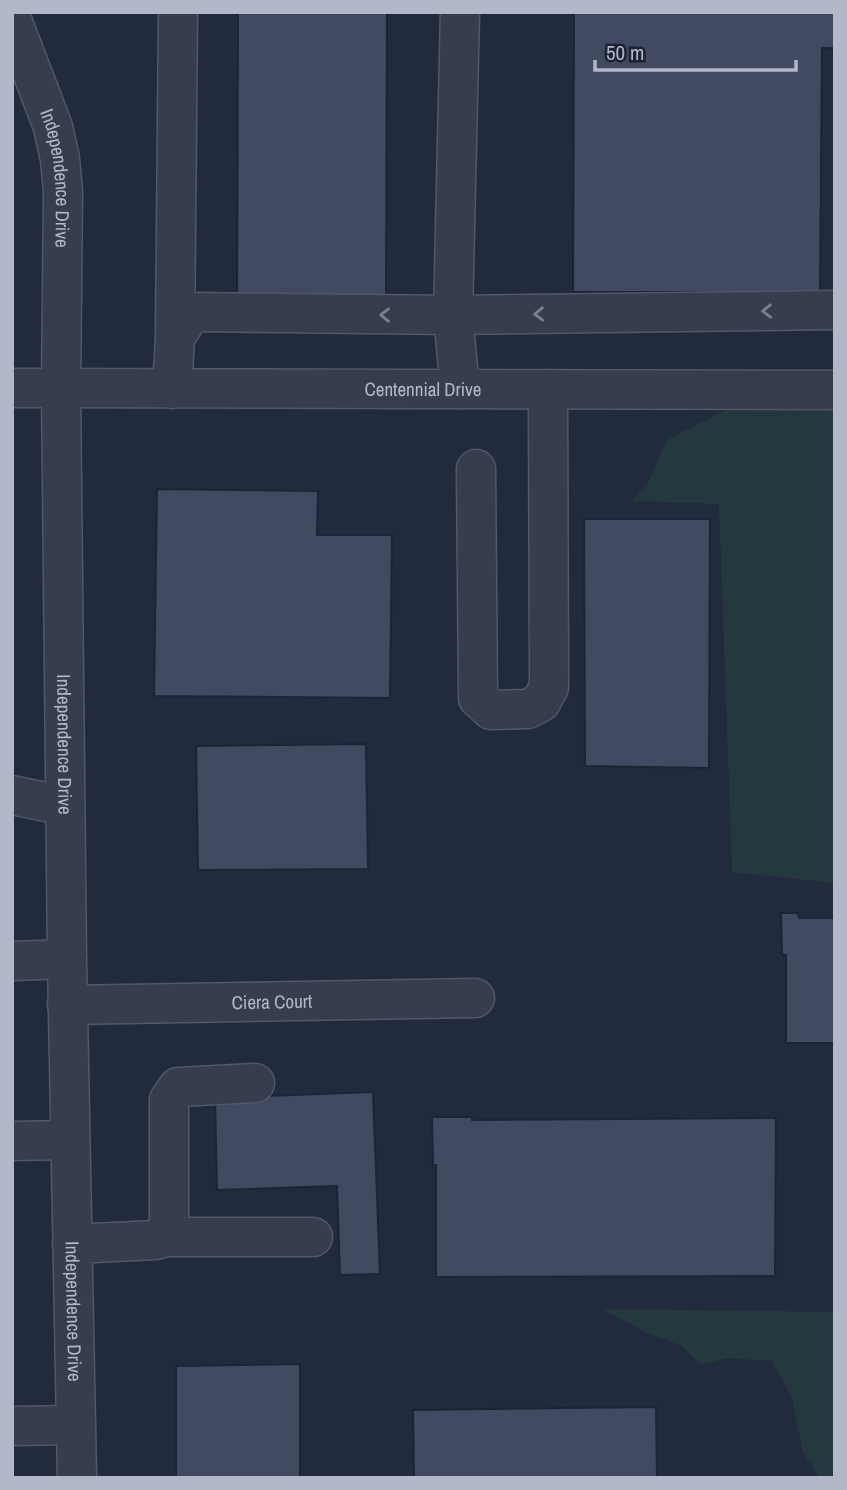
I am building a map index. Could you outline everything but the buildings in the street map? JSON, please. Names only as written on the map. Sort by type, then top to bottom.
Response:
[{"type":"street","points":[[172,389],[175,338],[178,12]]},
{"type":"street","points":[[460,12],[453,315],[460,389]]},
{"type":"street","name":"Independence Drive","points":[[12,20],[53,127],[63,192],[61,389],[67,1005],[77,1478]]},
{"type":"street","points":[[175,338],[191,312],[453,315],[835,310]]},
{"type":"street","name":"Centennial Drive","points":[[12,388],[835,390]]},
{"type":"street","points":[[476,469],[478,698],[491,710],[528,709],[541,702],[549,687],[548,390]]},
{"type":"street","points":[[12,795],[65,806]]},
{"type":"street","points":[[12,961],[67,959]]},
{"type":"street","name":"Ciera Court","points":[[67,1005],[475,998]]},
{"type":"street","points":[[167,1237],[169,1100],[178,1087],[255,1083]]},
{"type":"street","points":[[12,1141],[70,1140]]},
{"type":"street","points":[[72,1244],[156,1240],[167,1237],[313,1237]]},
{"type":"street","points":[[12,1426],[76,1425]]},
{"type":"green space","points":[[727,409],[835,410],[835,883],[732,872],[719,504],[632,501],[649,481],[667,440]]},
{"type":"green space","points":[[601,1309],[835,1312],[835,1478],[820,1478],[803,1453],[792,1398],[772,1361],[727,1358],[702,1365],[680,1345],[652,1335]]}]
